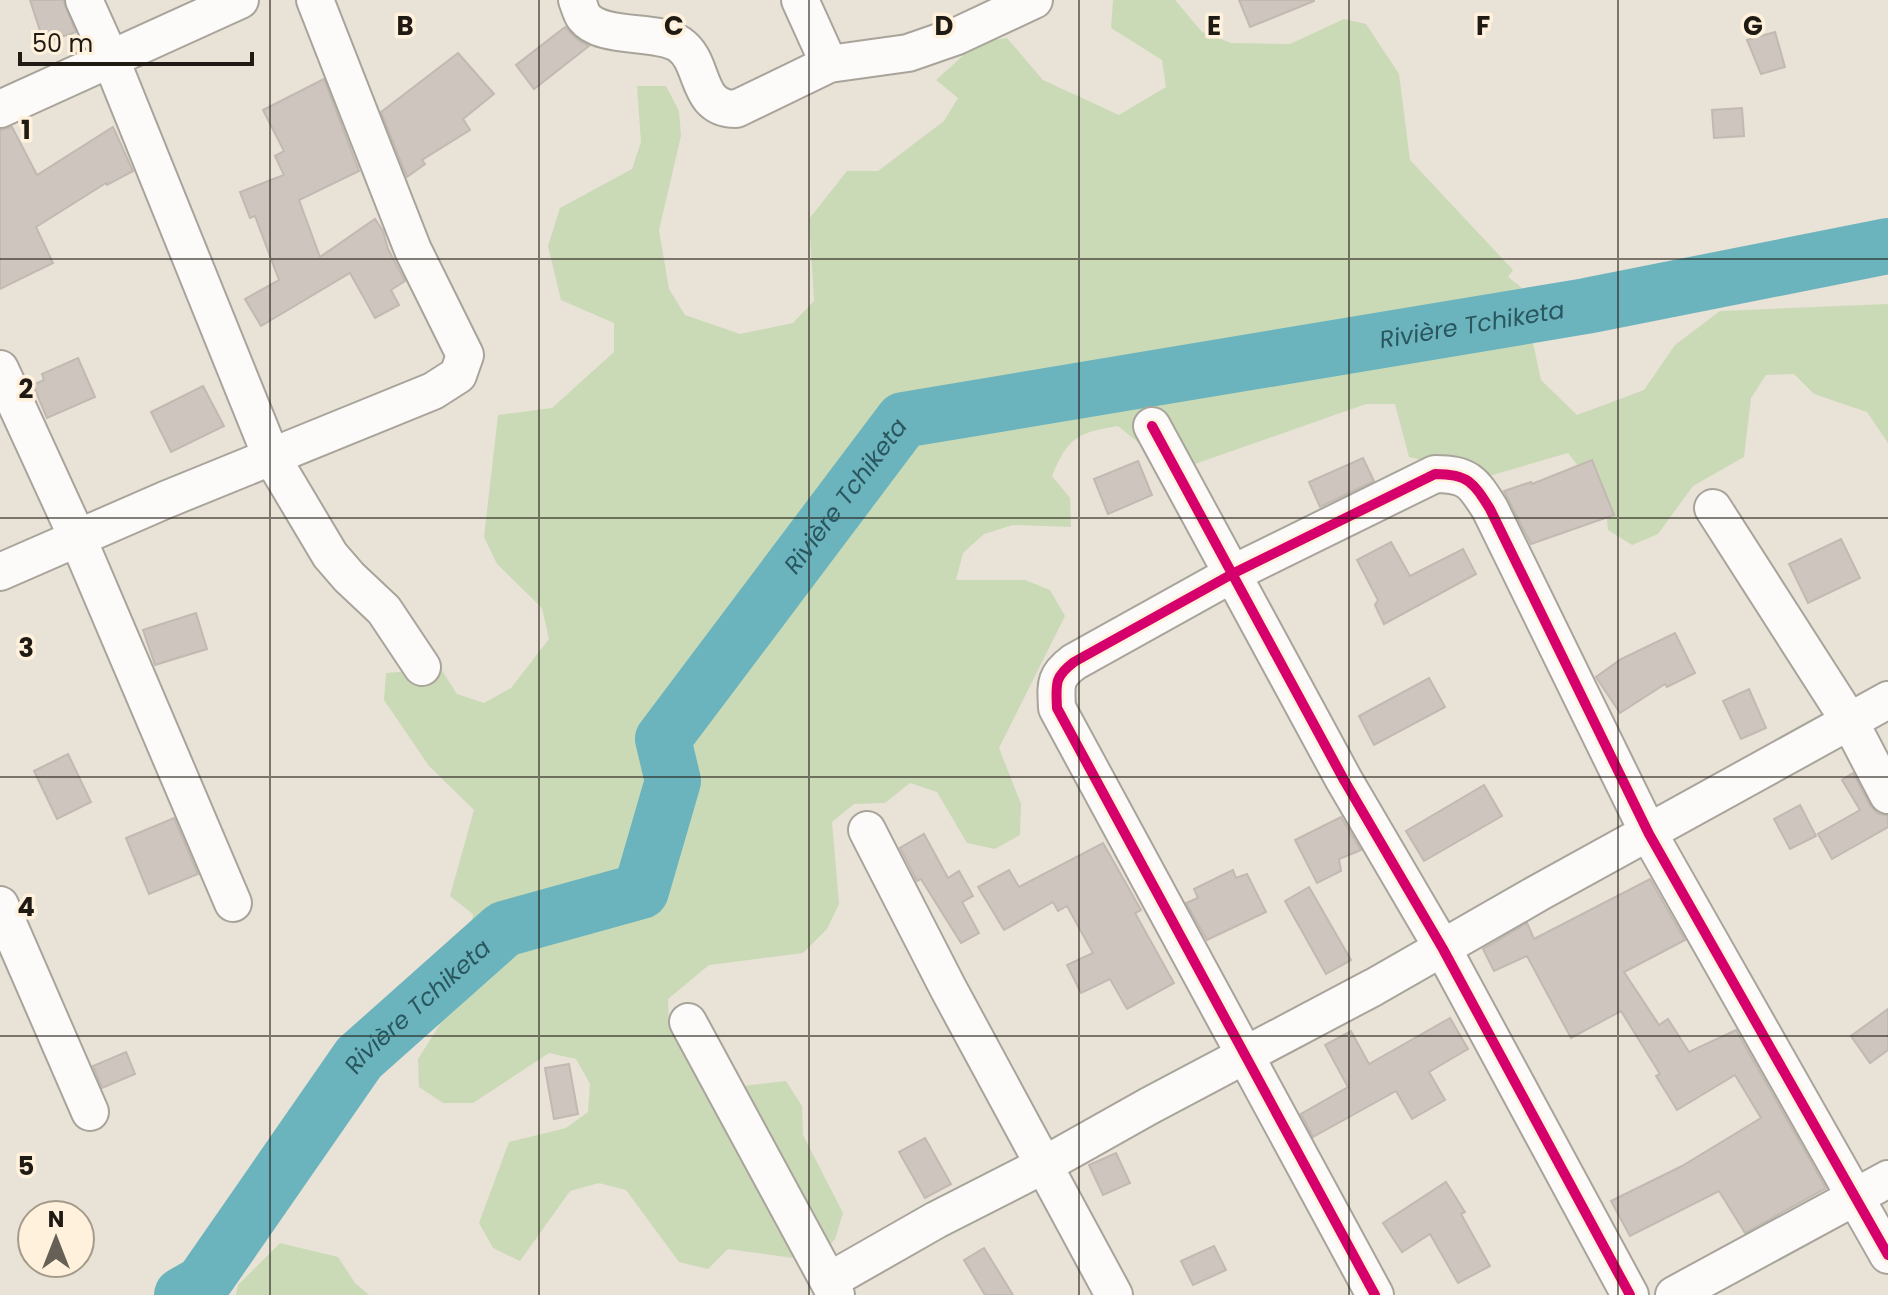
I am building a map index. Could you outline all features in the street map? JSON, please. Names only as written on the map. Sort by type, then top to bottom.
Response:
[{"type":"street","points":[[84,0],[271,456],[330,555],[384,610],[422,667]]},
{"type":"street","points":[[0,109],[240,0]]},
{"type":"street","points":[[0,572],[271,456],[433,391],[458,375],[465,355],[413,250],[315,0]]},
{"type":"street","points":[[577,0],[584,17],[596,27],[676,42],[687,51],[710,99],[722,109],[736,109],[829,64],[908,53],[957,36],[1034,0]]},
{"type":"street","points":[[800,0],[829,64]]},
{"type":"street","points":[[0,369],[78,539],[233,903]]},
{"type":"street","points":[[1152,426],[1344,780],[1443,949],[1630,1295]]},
{"type":"street","points":[[1375,1295],[1057,708],[1056,685],[1060,672],[1067,667],[1234,573],[1435,474],[1456,474],[1474,484],[1490,509],[1649,834],[1888,1255]]},
{"type":"street","points":[[1713,508],[1850,722],[1888,795]]},
{"type":"street","points":[[688,1022],[832,1288],[936,1220],[1044,1165],[1443,949],[1888,700]]},
{"type":"street","points":[[867,830],[948,988],[1114,1295]]},
{"type":"street","points":[[0,905],[90,1112]]},
{"type":"street","points":[[1674,1295],[1888,1179]]},
{"type":"green space","points":[[1113,0],[1175,0],[1202,32],[1231,43],[1290,44],[1344,19],[1366,24],[1399,74],[1410,160],[1513,270],[1508,277],[1521,287],[1541,380],[1577,415],[1644,390],[1675,345],[1720,311],[1888,304],[1888,443],[1867,412],[1814,394],[1794,374],[1766,375],[1751,398],[1744,457],[1693,486],[1658,534],[1632,545],[1608,530],[1605,500],[1568,453],[1489,476],[1409,457],[1395,404],[1366,404],[1189,466],[1162,462],[1118,426],[1093,431],[1076,439],[1063,453],[1052,476],[1070,498],[1071,527],[1013,525],[984,534],[963,553],[956,580],[1025,580],[1050,590],[1065,616],[999,748],[1021,804],[1020,835],[995,849],[967,843],[937,792],[910,783],[885,803],[854,804],[832,822],[839,904],[827,929],[803,953],[709,965],[668,999],[669,1025],[702,1076],[726,1088],[786,1081],[802,1106],[803,1135],[843,1213],[835,1239],[815,1261],[728,1249],[708,1269],[679,1262],[626,1190],[599,1183],[570,1191],[520,1261],[493,1248],[479,1223],[509,1142],[566,1128],[588,1112],[590,1084],[576,1059],[549,1053],[473,1103],[443,1103],[419,1087],[418,1059],[465,985],[473,914],[450,896],[474,810],[429,766],[384,700],[386,673],[441,669],[457,694],[484,703],[511,688],[549,639],[542,608],[497,564],[484,537],[498,415],[552,408],[614,352],[614,323],[561,300],[548,246],[560,208],[632,169],[641,142],[637,86],[666,86],[679,111],[681,136],[659,230],[669,289],[685,315],[740,334],[793,323],[814,301],[809,219],[847,171],[878,171],[944,121],[958,98],[936,80],[978,42],[1007,38],[1043,80],[1119,115],[1166,87],[1162,60],[1111,28]]},
{"type":"green space","points":[[280,1243],[338,1257],[355,1283],[369,1295],[236,1295],[238,1285]]},
{"type":"building","points":[[30,0],[63,0],[76,32],[44,43]]},
{"type":"building","points":[[1239,0],[1314,0],[1314,1],[1250,27]]},
{"type":"building","points":[[565,27],[589,46],[534,89],[516,65]]},
{"type":"building","points":[[1775,32],[1785,67],[1761,74],[1747,40]]},
{"type":"building","points":[[458,53],[494,94],[463,119],[470,130],[422,160],[425,164],[407,177],[381,112]]},
{"type":"building","points":[[324,79],[359,171],[299,200],[320,257],[375,219],[405,281],[391,290],[399,305],[375,318],[350,273],[261,326],[245,299],[279,280],[255,216],[250,218],[240,192],[284,175],[275,156],[284,151],[263,110]]},
{"type":"building","points":[[1742,108],[1744,136],[1714,138],[1712,110]]},
{"type":"building","points":[[12,127],[37,175],[113,127],[133,171],[106,183],[36,227],[53,263],[0,289],[0,130]]},
{"type":"building","points":[[78,358],[95,397],[47,418],[33,385],[44,380],[42,374]]},
{"type":"building","points":[[203,386],[224,426],[171,452],[151,412]]},
{"type":"building","points":[[1363,458],[1374,481],[1320,507],[1309,482]]},
{"type":"building","points":[[1592,460],[1614,515],[1531,544],[1504,491],[1532,484]]},
{"type":"building","points":[[1138,461],[1152,495],[1108,514],[1094,479]]},
{"type":"building","points":[[1841,539],[1860,578],[1808,603],[1789,564]]},
{"type":"building","points":[[1391,542],[1410,576],[1463,549],[1476,574],[1384,624],[1375,605],[1378,600],[1357,560]]},
{"type":"building","points":[[196,613],[207,649],[155,665],[143,630]]},
{"type":"building","points":[[1675,633],[1695,673],[1667,687],[1665,684],[1620,713],[1596,677],[1621,659]]},
{"type":"building","points":[[1429,678],[1445,707],[1374,745],[1359,716]]},
{"type":"building","points":[[1749,689],[1766,728],[1741,739],[1723,701]]},
{"type":"building","points":[[68,754],[91,802],[57,819],[34,771]]},
{"type":"building","points":[[1853,773],[1870,805],[1877,813],[1888,816],[1888,827],[1832,859],[1818,834],[1860,810],[1842,780]]},
{"type":"building","points":[[1484,785],[1502,816],[1424,861],[1406,831]]},
{"type":"building","points":[[1800,805],[1816,836],[1790,849],[1774,819]]},
{"type":"building","points":[[1341,817],[1361,850],[1339,859],[1341,871],[1317,883],[1295,840]]},
{"type":"building","points":[[174,818],[198,874],[149,894],[126,838]]},
{"type":"building","points":[[924,834],[948,878],[959,871],[973,896],[962,902],[979,933],[961,943],[921,879],[917,881],[900,848]]},
{"type":"building","points":[[1103,843],[1141,910],[1135,913],[1174,983],[1127,1009],[1110,979],[1081,993],[1067,965],[1093,953],[1067,906],[1058,911],[1053,902],[1004,930],[978,887],[1009,870],[1019,887]]},
{"type":"building","points":[[1233,870],[1236,878],[1247,874],[1266,912],[1207,940],[1186,903],[1198,898],[1194,889]]},
{"type":"building","points":[[1650,879],[1685,940],[1624,972],[1659,1025],[1668,1019],[1689,1052],[1736,1030],[1826,1188],[1745,1233],[1719,1191],[1630,1236],[1611,1201],[1682,1166],[1761,1118],[1735,1075],[1677,1110],[1656,1076],[1660,1074],[1621,1011],[1571,1038],[1527,956],[1494,971],[1483,949],[1527,923],[1534,939]]},
{"type":"building","points":[[1309,887],[1351,960],[1326,974],[1285,901]]},
{"type":"building","points":[[1888,1009],[1888,1050],[1870,1063],[1851,1036]]},
{"type":"building","points":[[1450,1018],[1468,1049],[1429,1072],[1445,1100],[1412,1119],[1396,1091],[1313,1137],[1301,1114],[1348,1087],[1325,1045],[1351,1031],[1369,1064]]},
{"type":"building","points":[[126,1052],[135,1074],[102,1088],[93,1066]]},
{"type":"building","points":[[569,1064],[578,1114],[554,1119],[545,1068]]},
{"type":"building","points":[[925,1138],[951,1184],[925,1198],[899,1152]]},
{"type":"building","points":[[1116,1153],[1130,1183],[1103,1195],[1089,1165]]},
{"type":"building","points":[[1446,1182],[1465,1212],[1461,1214],[1490,1266],[1458,1283],[1430,1234],[1402,1252],[1383,1223]]},
{"type":"building","points":[[1214,1246],[1226,1270],[1193,1285],[1181,1261]]},
{"type":"building","points":[[984,1248],[1013,1295],[985,1295],[964,1260]]},
{"type":"waterway","name":"Rivière Tchiketa","points":[[182,1295],[203,1283],[359,1058],[504,929],[641,891],[673,781],[663,739],[903,420],[1586,306],[1888,246]]},
{"type":"cycle path","points":[[1152,426],[1344,780],[1443,949],[1630,1295]]},
{"type":"cycle path","points":[[1375,1295],[1057,708],[1057,687],[1063,672],[1074,662],[1234,573],[1435,474],[1468,481],[1490,509],[1649,834],[1888,1255]]}]
